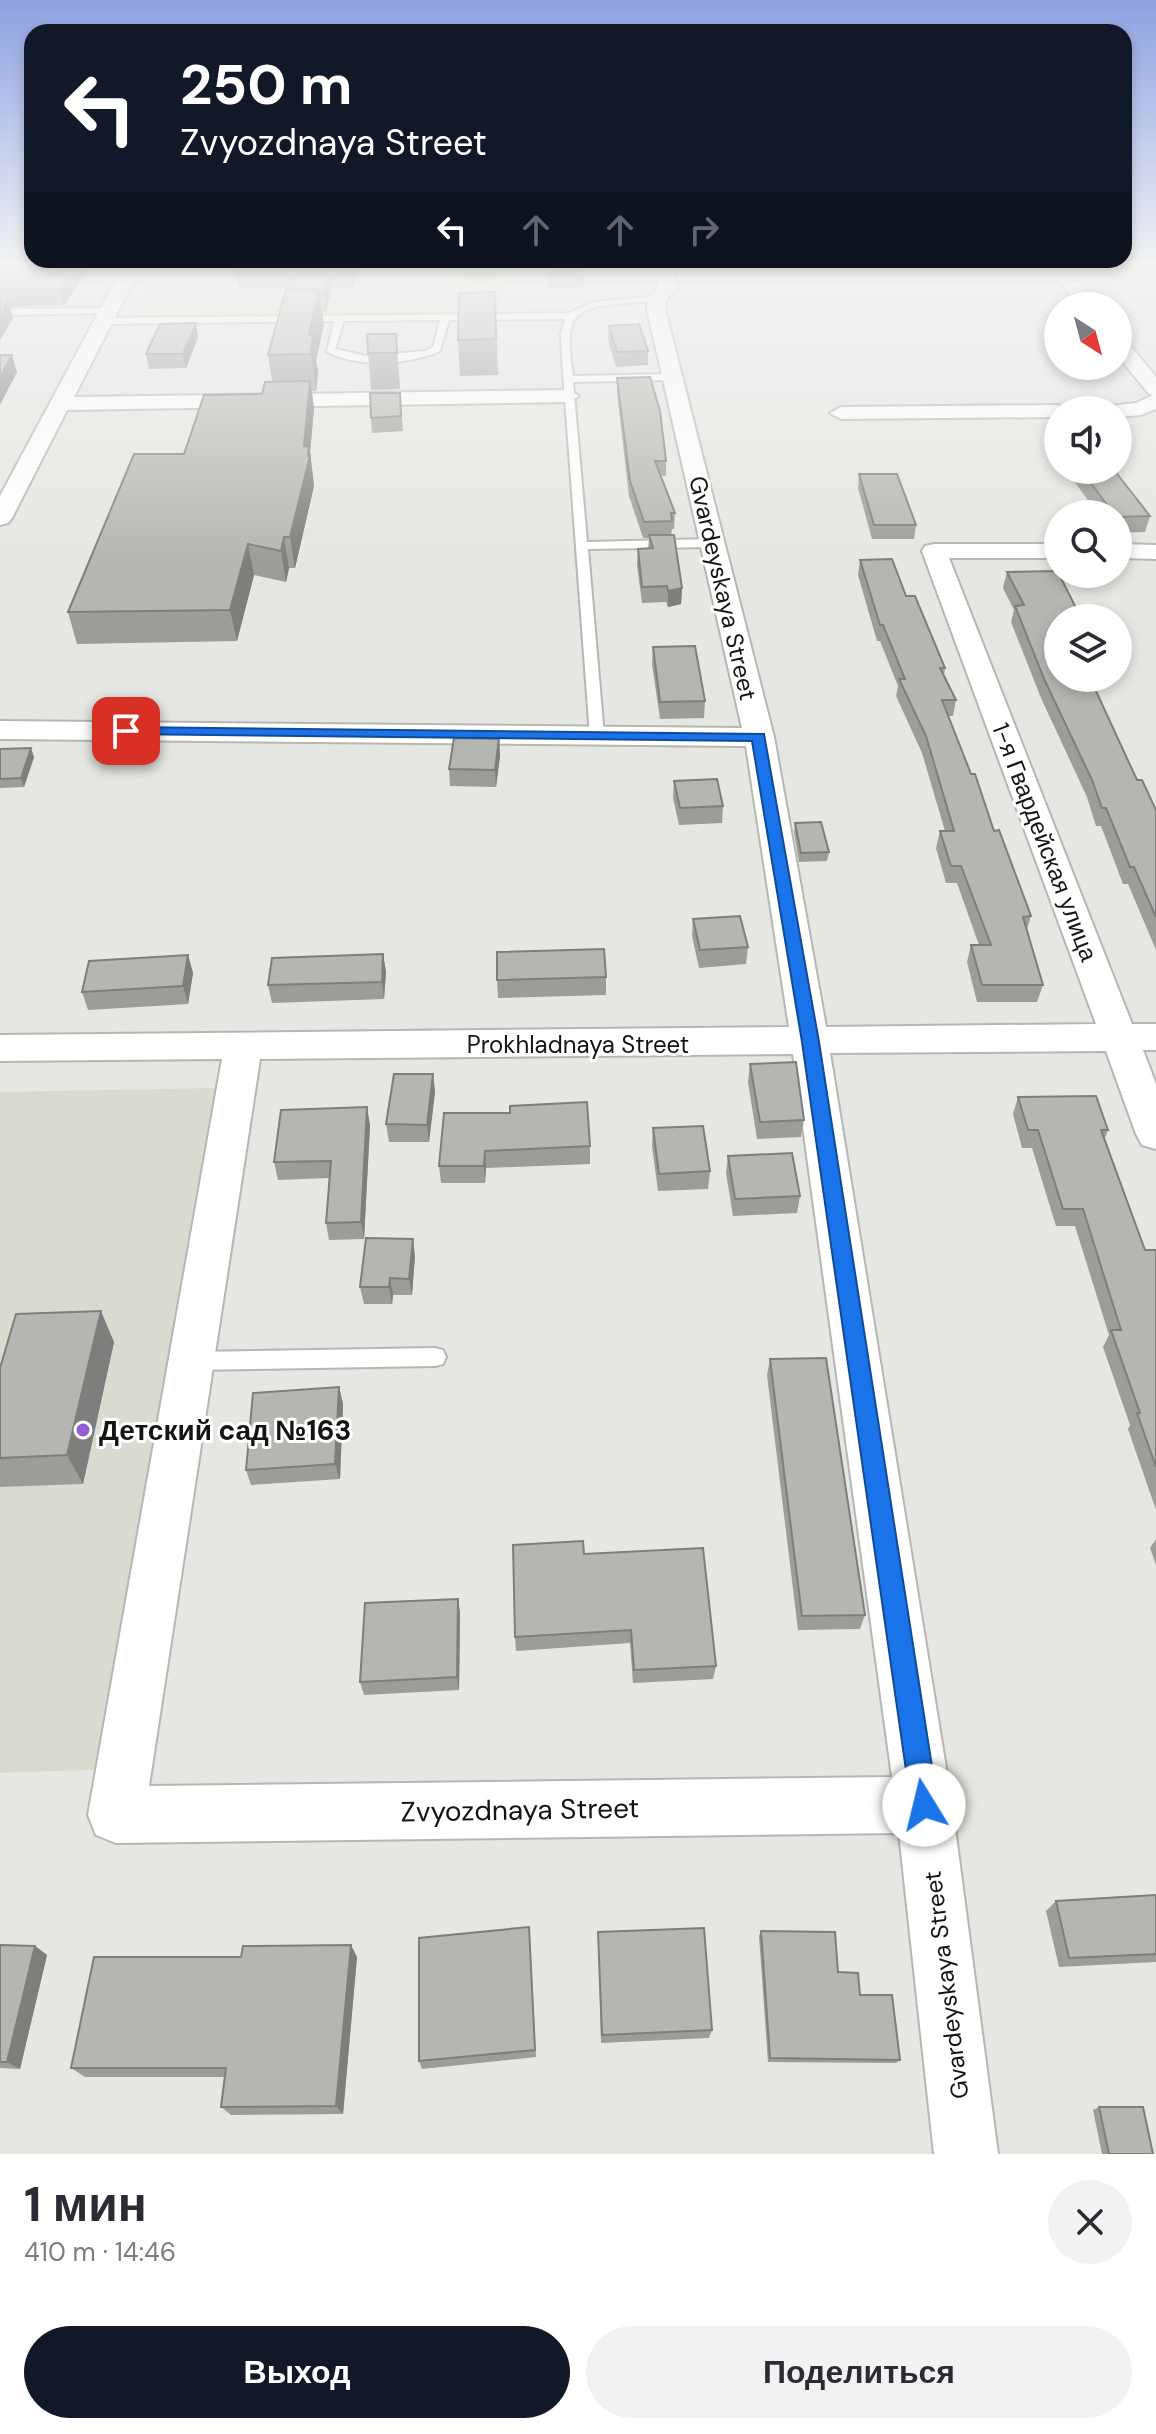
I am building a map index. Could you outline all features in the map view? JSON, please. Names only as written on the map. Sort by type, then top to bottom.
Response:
[{"type":"street","points":[[0,518],[9,483],[83,364]]},
{"type":"street","name":"Gvardeyskaya Street","points":[[669,364],[759,737],[810,1042],[924,1805],[966,2154]]},
{"type":"street","points":[[1135,364],[1156,390]]},
{"type":"street","points":[[60,404],[568,387]]},
{"type":"street","points":[[1132,410],[1156,401]]},
{"type":"street","points":[[841,413],[1044,411]]},
{"type":"street","name":"1-я Гвардейская улица","points":[[1044,551],[934,551],[1156,1134]]},
{"type":"street","points":[[1132,551],[1156,552]]},
{"type":"street","points":[[0,730],[759,737]]},
{"type":"street","name":"Prokhladnaya Street","points":[[0,1048],[1156,1037]]},
{"type":"street","points":[[191,1361],[243,1046]]},
{"type":"street","name":"Zvyozdnaya Street","points":[[191,1361],[116,1815],[924,1805]]},
{"type":"lane","points":[[568,364],[597,736]]},
{"type":"lane","points":[[568,387],[672,377]]},
{"type":"lane","points":[[582,546],[712,543]]},
{"type":"lane","points":[[191,1361],[435,1357]]},
{"type":"shaded area","name":"Детский cад №163","points":[[216,1088],[117,1769],[0,1773],[0,1092]]},
{"type":"building","points":[[0,364],[7,364],[0,377]]},
{"type":"building","points":[[650,377],[660,411],[666,461],[655,461],[675,513],[671,513],[672,521],[644,522],[630,481],[617,378]]},
{"type":"building","points":[[310,381],[304,446],[309,447],[310,456],[290,537],[284,537],[281,551],[248,544],[230,610],[68,612],[134,454],[184,454],[204,395],[262,394],[265,382]]},
{"type":"building","points":[[370,393],[400,393],[401,416],[371,418]]},
{"type":"building","points":[[859,474],[897,474],[916,525],[874,525]]},
{"type":"building","points":[[1092,484],[1125,484],[1150,516],[1132,517],[1132,500],[1104,500]]},
{"type":"building","points":[[649,535],[674,535],[682,588],[668,591],[667,586],[642,587],[638,549],[653,548]]},
{"type":"building","points":[[892,559],[906,596],[915,596],[945,668],[940,668],[956,700],[942,700],[971,774],[975,774],[994,831],[999,830],[1031,916],[1023,917],[1043,985],[982,985],[971,945],[991,945],[961,866],[951,866],[940,831],[954,831],[926,736],[899,679],[905,679],[883,625],[880,625],[860,560]]},
{"type":"building","points":[[1044,571],[1044,588],[1066,588],[1074,604],[1044,604],[1044,678],[1015,606],[1024,605],[1007,572]]},
{"type":"building","points":[[695,646],[705,701],[660,702],[653,647]]},
{"type":"building","points":[[1050,692],[1096,692],[1137,780],[1142,780],[1156,810],[1156,917],[1134,867],[1130,867],[1106,808],[1102,808]]},
{"type":"building","points":[[454,738],[499,739],[495,770],[449,769]]},
{"type":"building","points":[[31,748],[21,778],[0,779],[0,749]]},
{"type":"building","points":[[717,779],[723,806],[680,808],[674,781]]},
{"type":"building","points":[[821,822],[829,852],[801,853],[795,823]]},
{"type":"building","points":[[740,916],[748,947],[700,950],[693,919]]},
{"type":"building","points":[[604,949],[606,977],[497,980],[497,952]]},
{"type":"building","points":[[383,954],[382,982],[268,985],[272,958]]},
{"type":"building","points":[[188,955],[183,986],[82,992],[89,961]]},
{"type":"building","points":[[796,1062],[804,1120],[760,1122],[750,1064]]},
{"type":"building","points":[[394,1074],[433,1074],[427,1125],[386,1124]]},
{"type":"building","points":[[1096,1096],[1108,1130],[1101,1130],[1145,1250],[1156,1250],[1156,1467],[1111,1330],[1121,1330],[1083,1209],[1063,1209],[1038,1130],[1028,1130],[1018,1097]]},
{"type":"building","points":[[587,1102],[590,1146],[485,1151],[484,1166],[439,1166],[444,1113],[510,1113],[510,1106]]},
{"type":"building","points":[[367,1107],[361,1222],[326,1223],[331,1161],[274,1162],[281,1110]]},
{"type":"building","points":[[703,1126],[710,1171],[659,1174],[653,1128]]},
{"type":"building","points":[[792,1153],[800,1196],[735,1199],[728,1156]]},
{"type":"building","points":[[366,1238],[413,1239],[409,1279],[390,1278],[389,1287],[360,1287]]},
{"type":"building","points":[[101,1311],[67,1455],[0,1458],[0,1368],[16,1314]]},
{"type":"building","points":[[826,1358],[865,1615],[802,1616],[770,1359]]},
{"type":"building","points":[[339,1387],[335,1464],[246,1470],[253,1393]]},
{"type":"building","points":[[583,1541],[584,1554],[703,1548],[716,1666],[634,1670],[631,1630],[515,1637],[513,1545]]},
{"type":"building","points":[[458,1599],[457,1677],[360,1682],[365,1603]]},
{"type":"building","points":[[1156,1895],[1156,1954],[1069,1958],[1056,1901]]},
{"type":"building","points":[[529,1927],[535,2050],[419,2061],[419,1938]]},
{"type":"building","points":[[704,1928],[712,2030],[602,2035],[598,1932]]},
{"type":"building","points":[[761,1931],[835,1932],[838,1972],[858,1973],[860,1995],[892,1995],[900,2060],[770,2058]]},
{"type":"building","points":[[0,1945],[35,1946],[7,2062],[0,2062]]},
{"type":"building","points":[[351,1945],[336,2106],[221,2107],[226,2068],[71,2068],[94,1957],[241,1957],[243,1946]]},
{"type":"building","points":[[1099,2107],[1143,2107],[1153,2154],[1109,2154]]},
{"type":"place","name":"Детский cад №163","points":[[83,1430]]},
{"type":"route","points":[[126,731],[759,737],[810,1042],[924,1805]]}]
